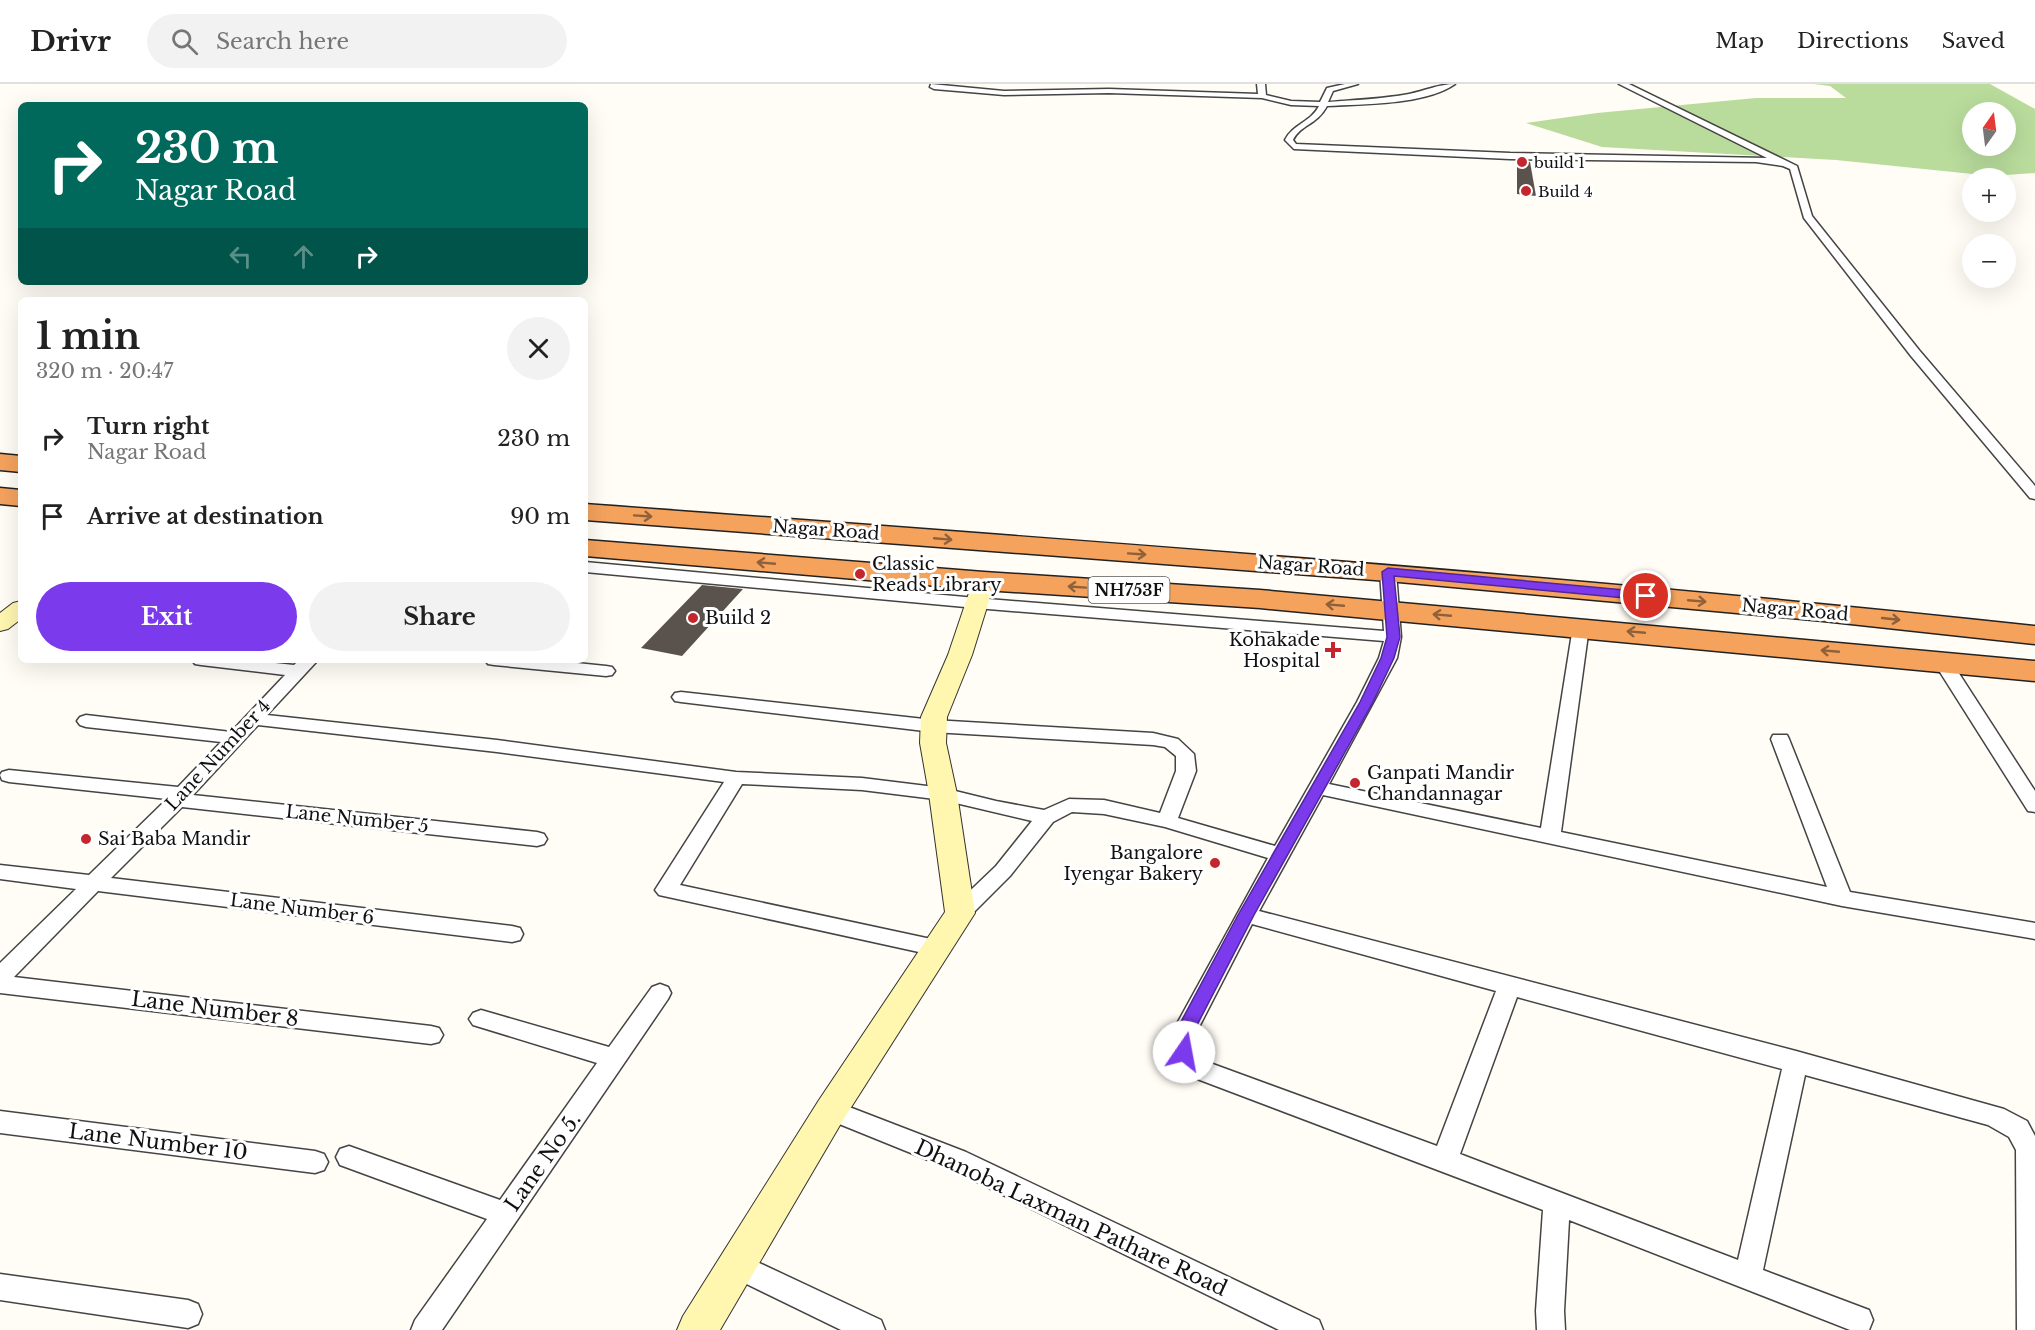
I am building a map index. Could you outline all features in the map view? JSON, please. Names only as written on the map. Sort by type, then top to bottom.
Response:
[{"type":"highway","points":[[0,462],[18,464]]},
{"type":"highway","points":[[0,496],[18,498]]},
{"type":"highway","name":"Nagar Road","points":[[588,512],[1388,572],[1759,606],[2035,635]]},
{"type":"highway","points":[[865,571],[885,535]]},
{"type":"highway","name":"Nagar Road","points":[[588,548],[865,571],[980,592],[1260,598],[1393,624],[1581,627],[2035,670]]},
{"type":"highway","points":[[1759,606],[1779,646]]},
{"type":"street","points":[[935,84],[934,87],[939,88],[1004,93],[1109,91],[1262,96],[1291,102],[1323,104],[1375,102],[1440,89],[1451,84]]},
{"type":"street","points":[[976,91],[984,84]]},
{"type":"street","points":[[1261,84],[1262,96]]},
{"type":"street","points":[[1354,84],[1330,90],[1317,117],[1293,132],[1289,140],[1293,146],[1563,157],[1755,159],[1788,165]]},
{"type":"street","points":[[1611,84],[1623,84],[1794,168],[1807,216],[1915,353],[2035,495]]},
{"type":"street","points":[[1411,86],[1440,89]]},
{"type":"street","points":[[997,99],[1004,93]]},
{"type":"street","points":[[588,567],[980,592],[960,655],[934,717],[933,726],[933,743],[943,794],[960,913]]},
{"type":"street","points":[[1388,572],[1393,624],[1388,658],[1246,915],[1185,1031],[1184,1052],[1189,1062],[1200,1070],[1445,1161],[1859,1320]]},
{"type":"street","points":[[0,606],[18,592]]},
{"type":"street","points":[[0,624],[18,610]]},
{"type":"street","points":[[1550,837],[1581,627]]},
{"type":"street","points":[[1942,661],[2035,806]]},
{"type":"street","points":[[263,663],[304,665]]},
{"type":"street","points":[[528,663],[606,670]]},
{"type":"street","name":"Lane Number 4","points":[[0,977],[180,797],[304,665]]},
{"type":"street","points":[[681,697],[933,726],[1153,739],[1171,743],[1185,754],[1186,771],[1167,821]]},
{"type":"street","points":[[86,721],[507,747],[736,778],[862,784],[943,794],[996,808],[1046,817]]},
{"type":"street","points":[[138,722],[243,730]]},
{"type":"street","points":[[1780,739],[1842,898]]},
{"type":"street","name":"Lane Number 5","points":[[9,776],[537,839]]},
{"type":"street","points":[[736,778],[666,890],[937,948]]},
{"type":"street","points":[[1318,788],[1842,898],[2035,931]]},
{"type":"street","points":[[697,1330],[831,1110],[960,913],[1003,871],[1046,817],[1070,805],[1104,807],[1167,821],[1281,855]]},
{"type":"street","name":"Lane Number 6","points":[[0,872],[512,934]]},
{"type":"street","points":[[1246,915],[1509,988],[1995,1116],[2018,1129],[2029,1149],[2031,1330]]},
{"type":"street","name":"Lane Number 8","points":[[0,984],[431,1035]]},
{"type":"street","points":[[1445,1161],[1509,988]]},
{"type":"street","name":"Lane No 5.","points":[[424,1330],[660,993]]},
{"type":"street","points":[[481,1019],[615,1059]]},
{"type":"street","points":[[1748,1276],[1796,1062]]},
{"type":"street","name":"Dhanoba Laxman Pathare Road","points":[[831,1110],[957,1160],[1309,1330]]},
{"type":"street","name":"Lane Number 10","points":[[0,1122],[315,1162]]},
{"type":"street","points":[[350,1157],[506,1214]]},
{"type":"street","points":[[1551,1330],[1557,1204]]},
{"type":"street","points":[[736,1265],[871,1330]]},
{"type":"street","points":[[0,1287],[188,1314]]},
{"type":"green space","points":[[1814,84],[1990,84],[2035,109],[2035,173],[2016,174],[2016,168],[1962,168],[1962,173],[1836,160],[1602,147],[1526,123],[1597,113],[1756,98],[1846,98],[1830,86]]},
{"type":"building","points":[[1517,161],[1530,162],[1536,196],[1517,194]]},
{"type":"building","name":"Build 2","points":[[702,585],[743,589],[682,656],[641,648]]},
{"type":"place","name":"build 1","points":[[1522,162]]},
{"type":"place","name":"Build 4","points":[[1526,191]]},
{"type":"place","name":"Classic Reads Library","points":[[860,574]]},
{"type":"place","name":"Build 2","points":[[693,618]]},
{"type":"place","name":"Kohakade Hospital","points":[[1333,650]]},
{"type":"place","name":"Ganpati Mandir Chandannagar","points":[[1355,783]]},
{"type":"place","name":"Sai Baba Mandir","points":[[86,839]]},
{"type":"place","name":"Bangalore Iyengar Bakery","points":[[1215,863]]},
{"type":"route","points":[[1184,1052],[1185,1031],[1246,915],[1366,702],[1388,658],[1393,645],[1393,610],[1388,572],[1646,596]]}]
